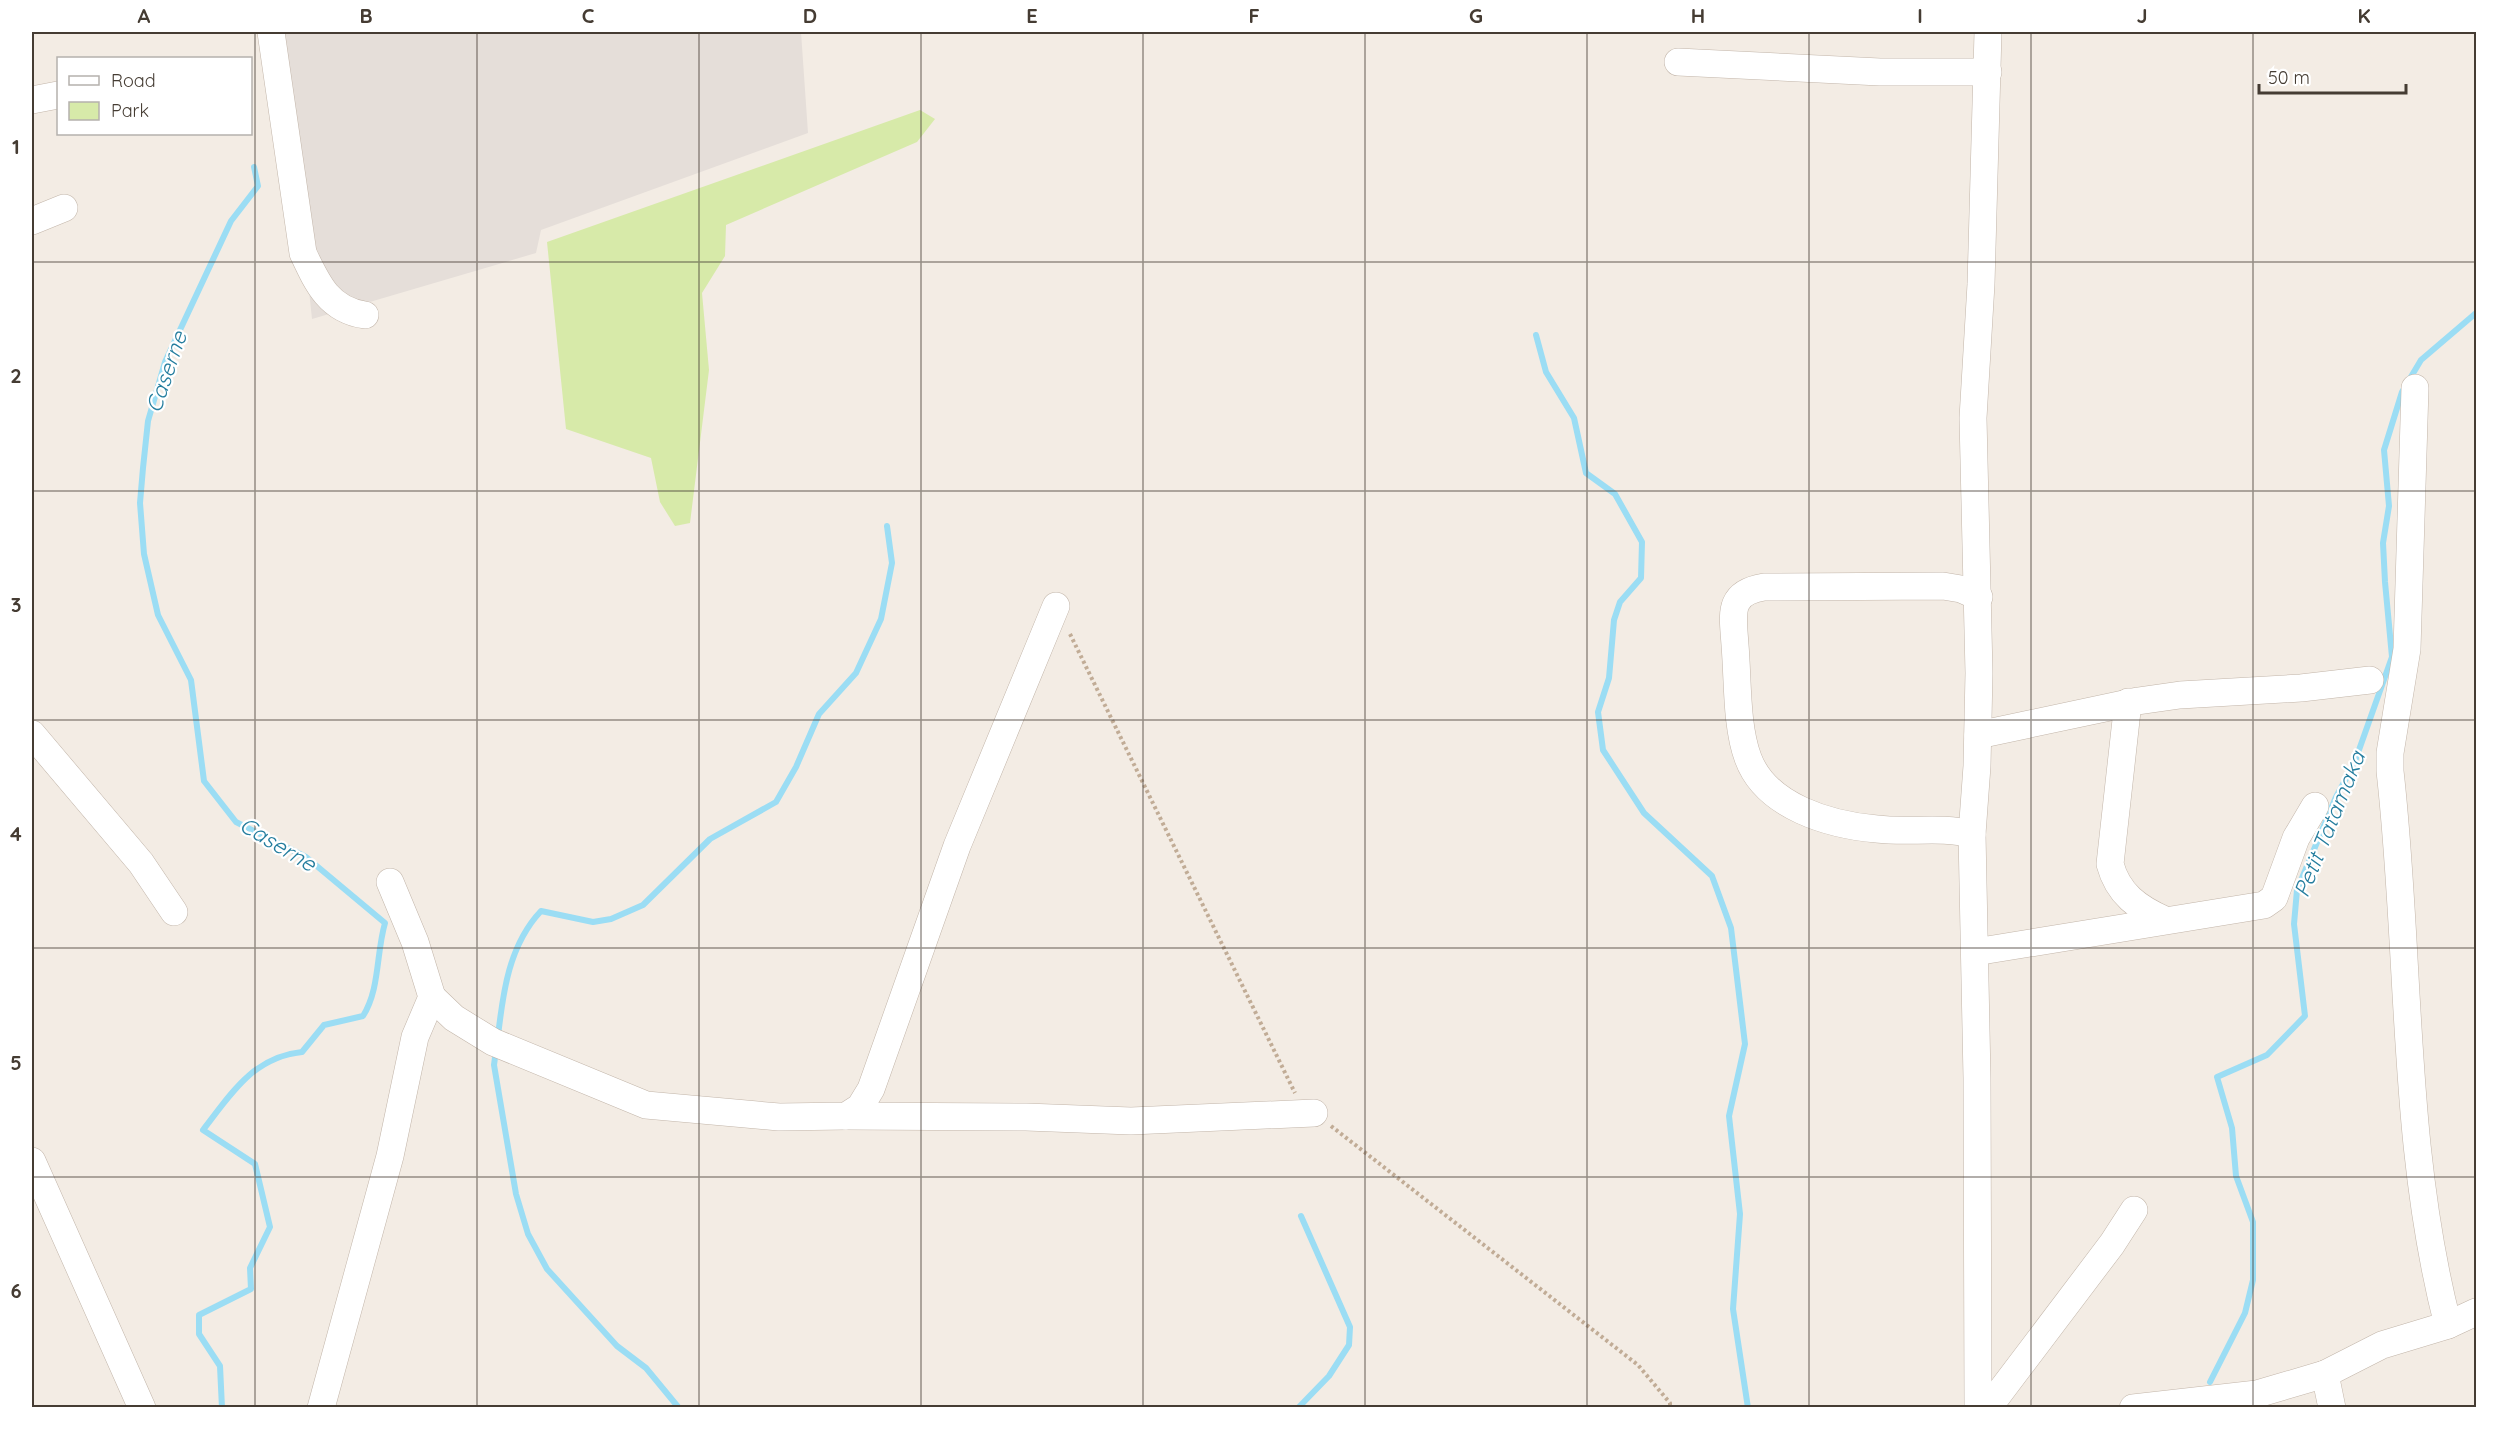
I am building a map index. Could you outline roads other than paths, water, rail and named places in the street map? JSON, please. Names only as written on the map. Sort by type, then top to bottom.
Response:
[{"type":"street","points":[[271,32],[303,253],[318,285],[346,312],[365,315]]},
{"type":"street","points":[[1978,1407],[1972,834],[1978,735],[1978,597],[1973,418],[1981,284],[1988,32]]},
{"type":"street","points":[[1678,62],[1880,72],[1988,72]]},
{"type":"street","points":[[32,100],[57,95]]},
{"type":"street","points":[[32,221],[64,208]]},
{"type":"street","points":[[2415,388],[2408,649],[2391,742],[2390,771],[2405,936],[2413,1128],[2438,1289],[2448,1325]]},
{"type":"street","points":[[1972,834],[1930,829],[1878,830],[1840,824],[1797,807],[1766,787],[1748,757],[1740,710],[1734,621],[1736,601],[1747,590],[1764,587],[1943,586],[1961,589],[1978,597]]},
{"type":"street","points":[[846,1116],[860,1107],[871,1089],[957,846],[1056,606]]},
{"type":"street","points":[[1978,735],[2128,702],[2180,695],[2252,693],[2370,680]]},
{"type":"street","points":[[2128,702],[2110,864],[2114,879],[2134,904],[2165,920]]},
{"type":"street","points":[[32,734],[141,863],[174,912]]},
{"type":"street","points":[[1975,952],[2264,905],[2274,898],[2296,838],[2315,806]]},
{"type":"street","points":[[390,882],[415,942],[432,997],[454,1018],[493,1042],[645,1105],[779,1117],[1026,1117],[1131,1121],[1314,1113]]},
{"type":"street","points":[[321,1407],[390,1156],[415,1037],[432,997]]},
{"type":"street","points":[[32,1161],[142,1407]]},
{"type":"street","points":[[1988,1407],[2079,1290],[2134,1210]]},
{"type":"street","points":[[2133,1407],[2257,1394],[2325,1374],[2382,1344],[2448,1325],[2476,1312]]},
{"type":"street","points":[[2325,1374],[2332,1407]]},
{"type":"waterway","name":"Caserne","points":[[222,1408],[220,1366],[199,1334],[199,1315],[251,1289],[250,1268],[270,1227],[255,1164],[203,1130],[234,1091],[257,1069],[285,1055],[302,1052],[324,1025],[363,1016],[375,983],[385,923],[306,857],[236,822],[204,781],[191,680],[158,615],[144,554],[140,503],[148,421],[165,362],[231,221],[258,186],[254,167]]},
{"type":"waterway","name":"Petit Tatamaka","points":[[2210,1382],[2245,1313],[2253,1280],[2253,1222],[2236,1176],[2232,1128],[2217,1077],[2267,1055],[2305,1016],[2294,924],[2297,890],[2336,797],[2354,764],[2392,657],[2383,543],[2389,506],[2384,450],[2402,392],[2421,360],[2476,313]]},
{"type":"waterway","points":[[1536,335],[1546,372],[1574,418],[1586,473],[1615,494],[1642,542],[1641,578],[1620,602],[1614,620],[1609,678],[1598,712],[1603,750],[1644,813],[1712,876],[1731,928],[1745,1044],[1729,1116],[1740,1214],[1733,1309],[1748,1408]]},
{"type":"waterway","points":[[498,1036],[509,970],[521,939],[541,911],[593,922],[611,919],[643,905],[710,839],[776,802],[796,767],[819,714],[856,673],[881,619],[892,563],[887,526]]},
{"type":"waterway","points":[[496,1050],[494,1065],[516,1194],[528,1234],[547,1269],[617,1346],[646,1368],[679,1408]]},
{"type":"waterway","points":[[1298,1408],[1329,1376],[1349,1345],[1350,1327],[1301,1216]]}]
